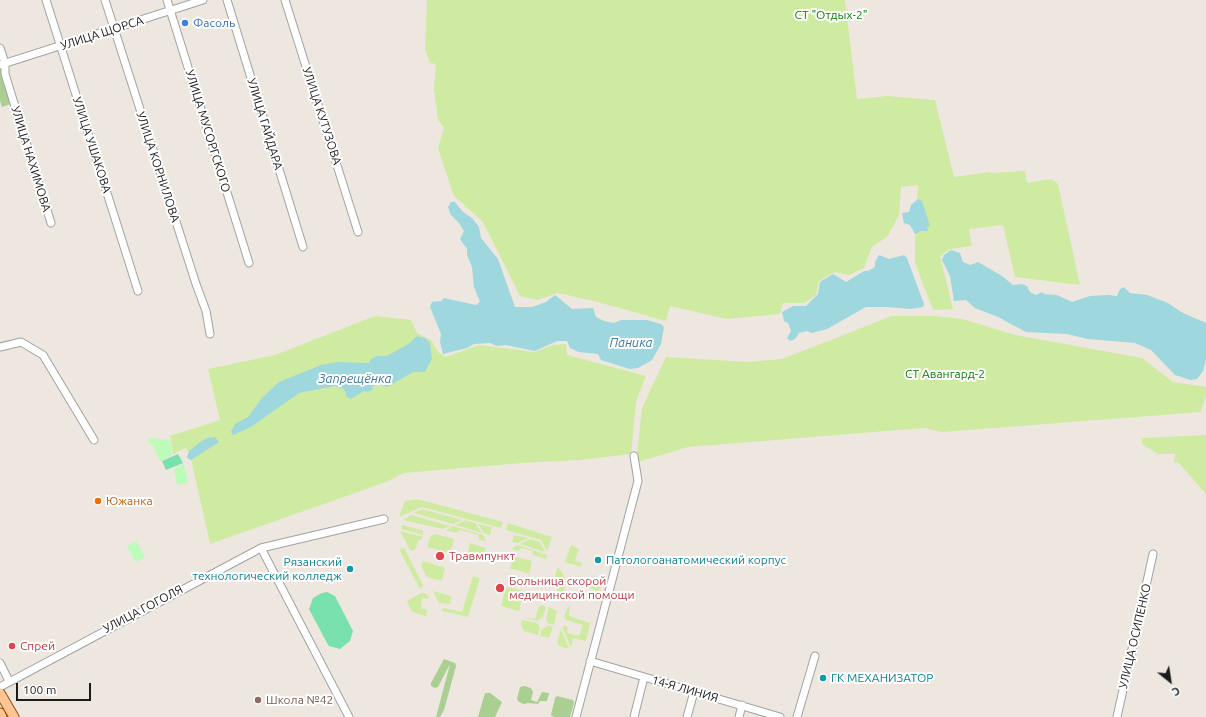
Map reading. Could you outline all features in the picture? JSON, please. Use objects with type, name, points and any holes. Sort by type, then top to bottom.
[{"type":"main road","points":[[0,693],[14,717]]},
{"type":"main road","points":[[0,713],[2,717]]},
{"type":"street","name":"УЛИЦА УШАКОВА","points":[[46,0],[138,290]]},
{"type":"street","name":"УЛИЦА КОРНИЛОВА","points":[[105,0],[206,311],[210,334]]},
{"type":"street","name":"УЛИЦА МУСОРГСКОГО","points":[[167,0],[249,263]]},
{"type":"street","name":"УЛИЦА ЩОРСА","points":[[3,64],[203,0]]},
{"type":"street","name":"УЛИЦА ГАЙДАРА","points":[[227,0],[303,247]]},
{"type":"street","name":"УЛИЦА КУТУЗОВА","points":[[285,0],[358,232]]},
{"type":"street","name":"УЛИЦА НАХИМОВА","points":[[0,48],[7,80],[51,224]]},
{"type":"street","points":[[0,347],[21,342],[43,356],[94,440]]},
{"type":"street","points":[[576,717],[638,481],[634,456]]},
{"type":"street","name":"УЛИЦА ГОГОЛЯ","points":[[0,686],[261,548],[384,519]]},
{"type":"street","points":[[261,548],[349,717]]},
{"type":"street","name":"УЛИЦА ОСИПЕНКО","points":[[1117,717],[1153,554]]},
{"type":"street","points":[[797,717],[815,656]]},
{"type":"street","name":"14-Я ЛИНИЯ","points":[[590,661],[780,717]]},
{"type":"street","points":[[0,663],[9,681]]},
{"type":"street","points":[[634,717],[644,677]]},
{"type":"street","points":[[687,717],[694,692]]},
{"type":"street","points":[[739,717],[742,705]]},
{"type":"green space","name":"СТ \"Отдых-2\"","points":[[427,0],[845,0],[857,99],[887,96],[935,100],[954,177],[989,172],[1025,171],[1027,183],[1051,179],[1058,184],[1080,285],[1015,277],[1003,225],[969,229],[972,246],[950,249],[940,256],[953,309],[933,310],[915,263],[918,185],[901,187],[899,215],[888,236],[872,247],[864,268],[849,275],[835,272],[819,281],[816,295],[804,303],[783,303],[780,314],[727,319],[670,306],[666,321],[594,301],[558,293],[537,300],[520,296],[483,222],[454,196],[438,148],[444,128],[438,120],[434,89],[436,64],[430,63],[425,49]]},
{"type":"green space","points":[[0,48],[14,103],[2,107],[0,101]]},
{"type":"green space","points":[[375,316],[411,320],[417,333],[431,340],[438,352],[446,357],[479,345],[535,352],[552,345],[566,344],[567,355],[646,376],[636,402],[631,454],[579,460],[521,463],[404,473],[386,482],[210,544],[191,459],[186,448],[173,454],[170,436],[220,420],[208,369],[275,355]]},
{"type":"green space","name":"СТ Авангард-2","points":[[892,316],[934,316],[963,319],[1015,335],[1142,358],[1173,382],[1206,387],[1206,395],[1201,412],[942,432],[924,428],[688,447],[638,462],[637,454],[642,408],[666,357],[749,362],[782,359]]},
{"type":"green space","points":[[1206,435],[1206,494],[1178,462],[1174,463],[1175,454],[1158,454],[1142,444],[1142,438]]},
{"type":"green space","points":[[148,438],[170,440],[172,455],[160,461],[152,444],[149,444]]},
{"type":"green space","points":[[178,454],[183,463],[166,470],[162,461]]},
{"type":"green space","points":[[184,464],[188,483],[177,485],[174,469]]},
{"type":"green space","points":[[417,499],[503,522],[501,528],[422,507],[399,517],[405,501]]},
{"type":"green space","points":[[422,509],[462,520],[453,524],[414,513]]},
{"type":"green space","points":[[411,515],[450,526],[443,529],[403,520]]},
{"type":"green space","points":[[465,520],[475,523],[482,533],[456,525]]},
{"type":"green space","points":[[508,523],[552,537],[547,551],[541,540],[506,530]]},
{"type":"green space","points":[[478,524],[492,527],[490,535],[484,533]]},
{"type":"green space","points":[[402,525],[421,530],[423,531],[423,535],[402,529]]},
{"type":"green space","points":[[453,526],[483,535],[486,541],[479,540],[478,535],[468,532],[460,530],[456,533],[446,530]]},
{"type":"green space","points":[[400,531],[423,537],[418,541],[415,550],[411,551]]},
{"type":"green space","points":[[435,534],[454,539],[450,553],[427,547],[430,537]]},
{"type":"green space","points":[[514,535],[528,538],[518,543],[512,542]]},
{"type":"green space","points":[[530,539],[540,542],[545,552],[520,544]]},
{"type":"green space","points":[[136,541],[145,557],[136,562],[127,546]]},
{"type":"green space","points":[[470,543],[486,548],[482,559],[467,555]]},
{"type":"green space","points":[[518,545],[547,555],[546,559],[533,555],[532,551],[522,548],[518,551],[511,549]]},
{"type":"green space","points":[[571,545],[579,549],[575,561],[582,563],[581,567],[565,562]]},
{"type":"green space","points":[[401,548],[405,549],[423,585],[422,588],[419,587],[400,551]]},
{"type":"green space","points":[[513,556],[532,561],[529,574],[510,568]]},
{"type":"green space","points":[[423,561],[445,568],[442,581],[427,577],[421,566]]},
{"type":"green space","points":[[557,568],[560,569],[567,582],[565,585],[554,581]]},
{"type":"green space","points":[[473,576],[480,578],[468,617],[443,611],[442,609],[444,608],[462,612]]},
{"type":"green space","points":[[577,576],[601,584],[599,592],[590,588],[591,582],[577,578]]},
{"type":"green space","points":[[558,584],[565,587],[561,600],[554,599]]},
{"type":"green space","points":[[506,587],[524,591],[519,611],[501,606]]},
{"type":"green space","points":[[433,591],[451,596],[450,604],[439,603]]},
{"type":"green space","points":[[327,592],[335,596],[353,631],[350,641],[340,649],[329,646],[309,609],[313,598]]},
{"type":"green space","points":[[421,593],[425,593],[429,597],[428,599],[422,598],[421,608],[427,610],[426,616],[412,612],[407,601]]},
{"type":"green space","points":[[543,605],[546,607],[543,617],[537,621],[523,617],[535,619],[539,606]]},
{"type":"green space","points":[[549,607],[557,611],[554,625],[548,623],[546,618]]},
{"type":"green space","points":[[568,607],[570,607],[569,616],[590,623],[586,641],[573,638],[571,647],[562,627],[565,625],[568,628],[567,633],[579,636],[583,625],[566,620],[564,616]]},
{"type":"green space","points":[[522,620],[537,623],[540,627],[538,635],[524,631],[521,625]]},
{"type":"green space","points":[[547,625],[553,627],[549,638],[540,636],[542,629],[547,627]]},
{"type":"green space","points":[[561,629],[569,649],[559,646],[557,642]]},
{"type":"green space","points":[[444,659],[455,663],[456,666],[444,710],[440,717],[436,717],[450,664],[438,687],[435,688],[431,686],[431,683]]},
{"type":"green space","points":[[525,686],[531,688],[533,692],[531,700],[537,702],[542,692],[549,693],[547,701],[540,701],[538,704],[524,704],[519,702],[517,699],[520,687]]},
{"type":"green space","points":[[485,693],[490,693],[502,702],[495,717],[478,717]]},
{"type":"green space","points":[[557,696],[573,700],[574,703],[570,717],[554,717],[551,715],[555,698]]},
{"type":"water","points":[[918,199],[922,201],[930,226],[927,227],[928,231],[921,231],[915,234],[910,225],[904,223],[902,213],[909,212],[911,205]]},
{"type":"water","name":"Паника","points":[[451,202],[455,202],[479,227],[481,238],[498,259],[515,307],[532,307],[546,302],[555,295],[572,309],[593,308],[596,317],[604,321],[614,323],[621,320],[647,320],[661,324],[664,327],[661,344],[652,360],[638,368],[630,369],[601,360],[598,354],[579,352],[570,348],[567,341],[557,341],[535,351],[506,345],[497,346],[490,343],[474,344],[467,348],[443,354],[440,342],[441,334],[430,307],[432,302],[441,301],[444,298],[476,305],[480,302],[474,287],[472,267],[467,255],[467,249],[460,239],[464,231],[451,215],[448,207]]},
{"type":"water","points":[[951,250],[960,253],[963,262],[970,265],[978,262],[1002,276],[1013,285],[1022,284],[1027,286],[1030,292],[1036,295],[1042,292],[1044,294],[1057,295],[1072,302],[1090,296],[1117,296],[1120,289],[1124,287],[1130,293],[1147,295],[1168,303],[1183,313],[1206,323],[1206,359],[1203,371],[1197,379],[1191,380],[1175,375],[1151,350],[1135,343],[1088,339],[1067,334],[1026,332],[998,317],[975,308],[966,300],[954,301],[950,276],[942,260],[944,255]]},
{"type":"water","points":[[879,255],[889,259],[904,255],[907,258],[924,304],[923,307],[911,309],[866,307],[827,329],[812,333],[807,331],[799,333],[795,339],[790,341],[787,338],[791,331],[788,323],[784,321],[782,312],[793,306],[806,306],[818,294],[820,282],[833,274],[846,282],[864,271],[868,271],[875,267],[875,262]]},
{"type":"water","name":"Запрещёнка","points":[[417,336],[425,338],[430,343],[432,359],[425,372],[413,372],[387,387],[378,384],[373,386],[372,390],[367,392],[364,391],[351,399],[347,397],[344,389],[335,386],[299,393],[251,427],[233,435],[231,432],[235,424],[248,417],[262,398],[279,382],[321,365],[338,362],[369,363],[371,359],[377,356],[387,356],[410,343]]},
{"type":"water","points":[[215,437],[219,442],[191,460],[188,459],[187,456],[190,450],[207,438]]},
{"type":"place","name":"Фасоль","points":[[185,23]]},
{"type":"place","name":"Южанка","points":[[98,501]]},
{"type":"place","name":"Травмпункт","points":[[440,556]]},
{"type":"place","name":"Патологоанатомический корпус","points":[[598,560]]},
{"type":"place","name":"Рязанский технологический колледж","points":[[350,569]]},
{"type":"place","name":"Больница скорой медицинской помощи","points":[[500,588]]},
{"type":"place","name":"Спрей","points":[[12,646]]},
{"type":"place","name":"ГК МЕХАНИЗАТОР","points":[[823,678]]},
{"type":"place","name":"Школа №42","points":[[258,700]]}]
